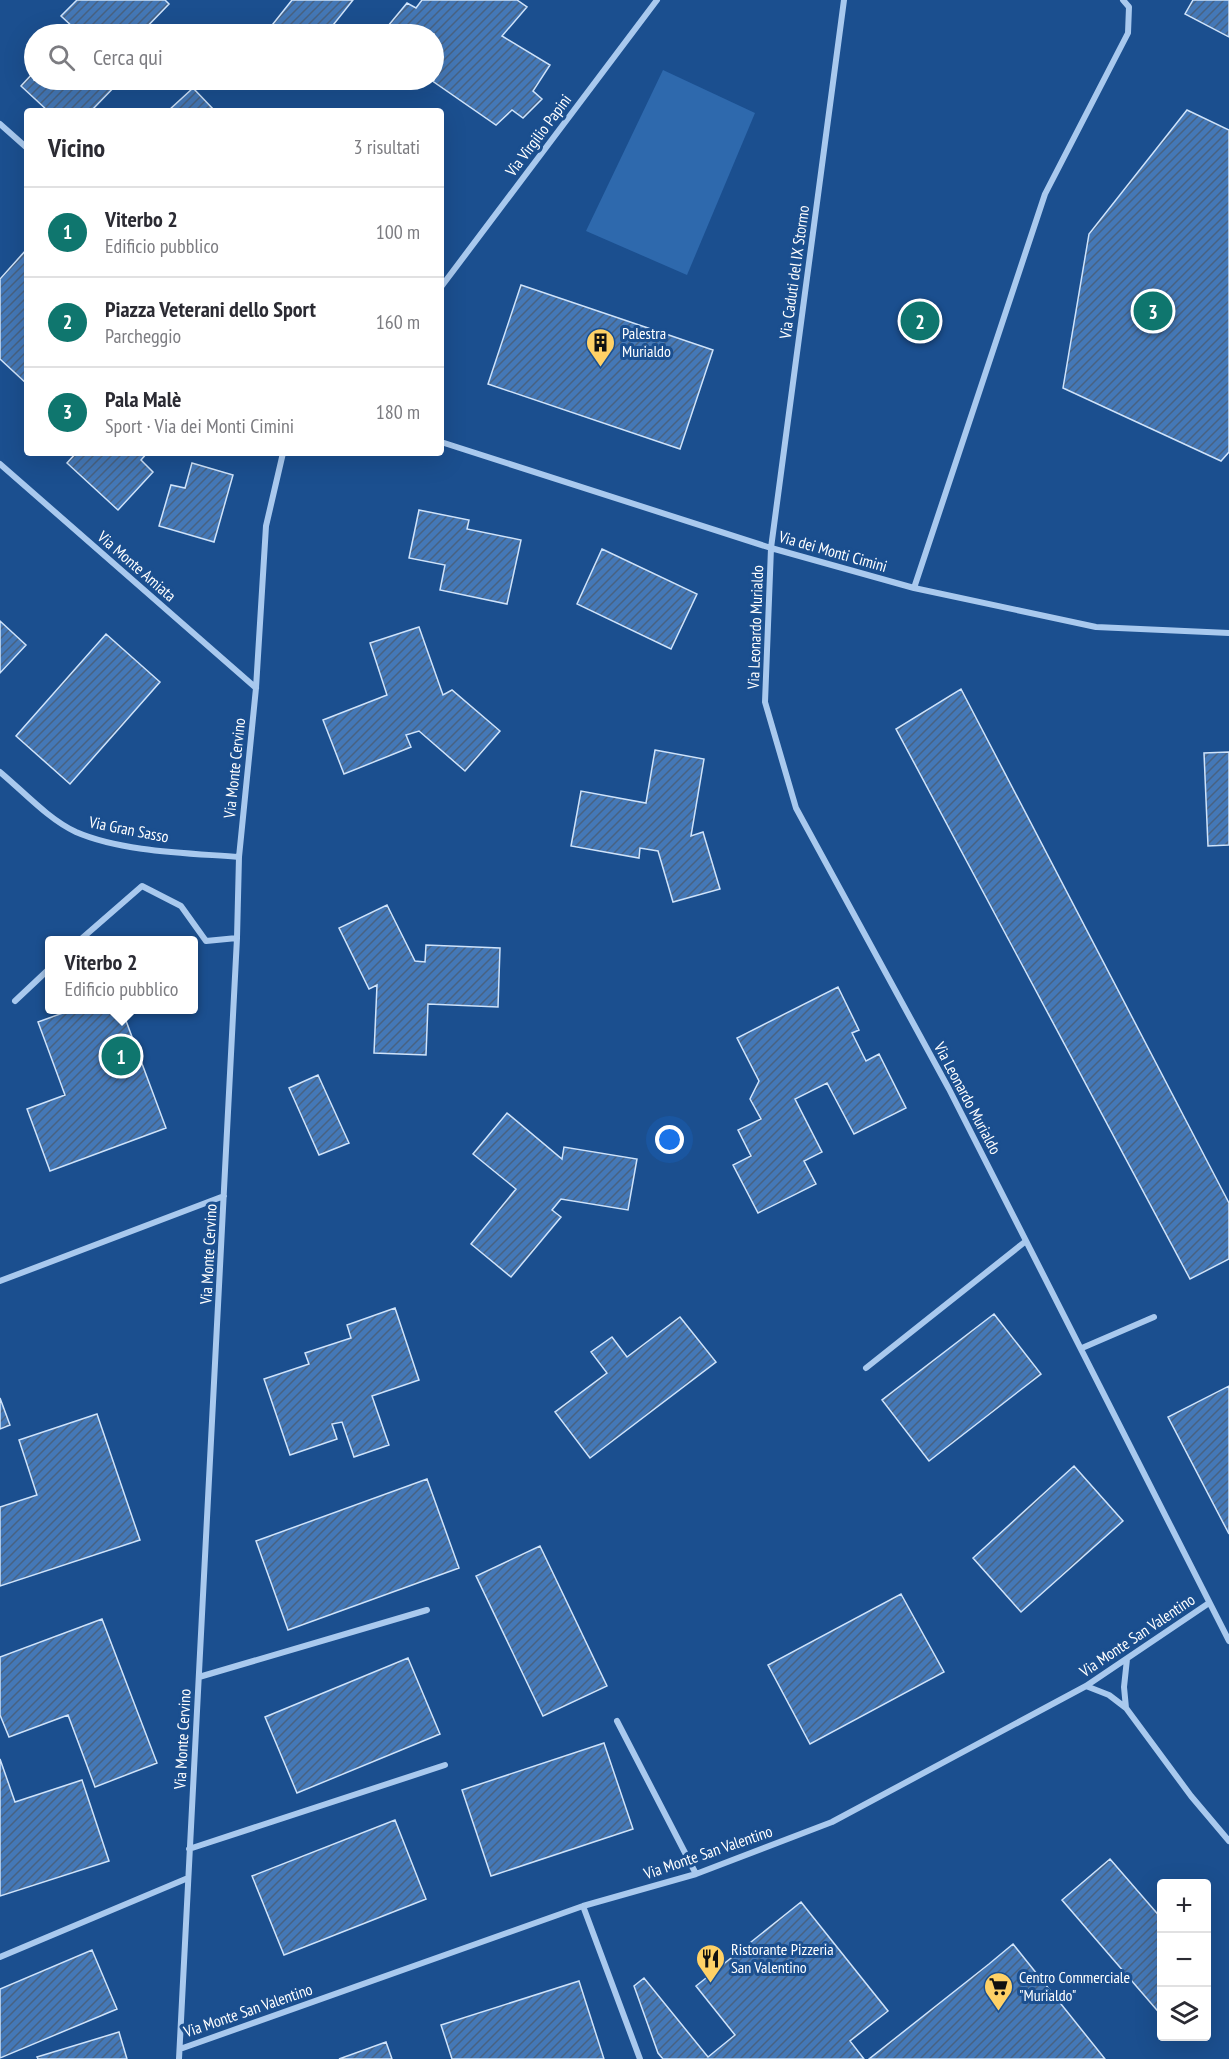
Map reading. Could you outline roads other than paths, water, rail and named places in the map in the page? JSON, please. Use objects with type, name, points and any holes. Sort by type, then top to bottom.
[{"type":"street","name":"Via Virgilio Papini","points":[[444,283],[657,0]]},
{"type":"street","name":"Via Caduti del IX Stormo","points":[[771,548],[844,0]]},
{"type":"street","points":[[914,588],[1045,194],[1128,33],[1129,8],[1123,0]]},
{"type":"street","points":[[0,124],[24,145]]},
{"type":"street","name":"Via dei Monti Cimini","points":[[444,443],[771,548],[914,588],[1096,627],[1229,633]]},
{"type":"street","name":"Via Monte Cervino","points":[[179,2059],[237,938],[239,857],[256,688],[266,526],[282,456]]},
{"type":"street","name":"Via Monte Amiata","points":[[0,464],[256,688]]},
{"type":"street","name":"Via Leonardo Murialdo","points":[[771,548],[765,702],[795,808],[949,1089],[1229,1641]]},
{"type":"street","name":"Via Gran Sasso","points":[[0,772],[55,818],[74,831],[97,840],[143,848],[239,857]]},
{"type":"street","points":[[85,936],[142,886],[181,906],[206,941],[237,938]]},
{"type":"street","points":[[15,1001],[45,973]]},
{"type":"street","points":[[0,1281],[224,1196]]},
{"type":"street","points":[[866,1368],[1026,1241]]},
{"type":"street","points":[[1082,1348],[1154,1317]]},
{"type":"street","name":"Via Monte San Valentino","points":[[180,2049],[582,1906],[696,1874],[832,1822],[1086,1686],[1209,1603]]},
{"type":"street","points":[[199,1677],[427,1610]]},
{"type":"street","points":[[1126,1708],[1124,1687],[1127,1658]]},
{"type":"street","points":[[1086,1686],[1109,1695],[1126,1708],[1191,1796],[1229,1841]]},
{"type":"street","points":[[617,1721],[696,1874]]},
{"type":"street","points":[[189,1848],[445,1765]]},
{"type":"street","points":[[0,1957],[188,1878]]},
{"type":"street","points":[[582,1906],[640,2059]]},
{"type":"place","name":"Pala Malè","points":[[1153,311]]},
{"type":"place","name":"Piazza Veterani dello Sport","points":[[920,321]]},
{"type":"place","name":"Palestra Murialdo","points":[[601,368]]},
{"type":"place","name":"Viterbo 2","points":[[121,1056]]},
{"type":"place","name":"Ristorante Pizzeria San Valentino","points":[[710,1984]]},
{"type":"place","name":"Centro Commerciale \"Murialdo\"","points":[[998,2012]]}]
